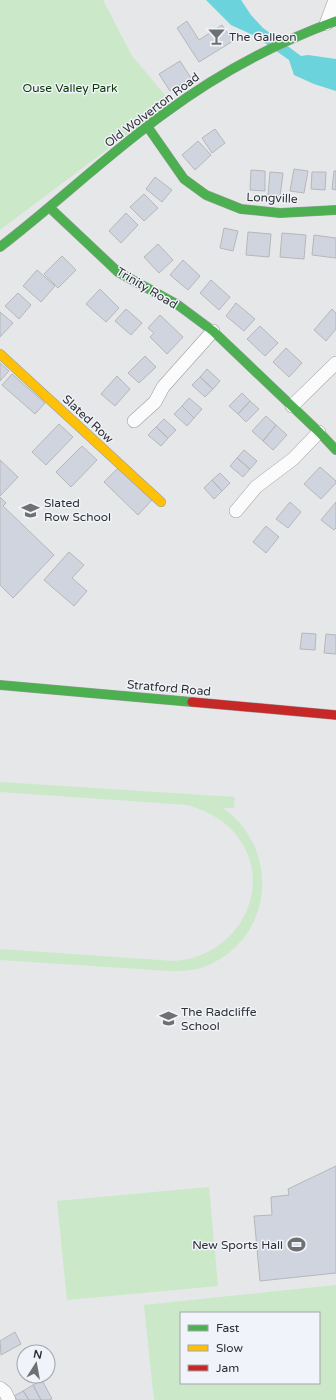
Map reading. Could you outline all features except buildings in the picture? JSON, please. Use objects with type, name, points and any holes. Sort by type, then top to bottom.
[{"type":"street","points":[[331,23],[335,0]]},
{"type":"street","name":"Old Wolverton Road","points":[[0,247],[50,208],[147,126],[184,99],[249,58],[308,31],[331,23]]},
{"type":"street","name":"Longville","points":[[147,126],[184,179],[206,195],[240,209],[280,213],[336,210]]},
{"type":"street","name":"Trinity Road","points":[[50,208],[118,272],[178,306],[213,331],[336,450]]},
{"type":"street","points":[[134,421],[155,402],[163,387],[213,331]]},
{"type":"street","name":"Slated Row","points":[[0,354],[161,502]]},
{"type":"street","points":[[292,406],[336,363]]},
{"type":"street","points":[[236,511],[256,487],[293,459],[319,432]]},
{"type":"street","name":"Stratford Road","points":[[0,685],[336,715]]},
{"type":"street","points":[[0,1388],[5,1392],[9,1400]]},
{"type":"green space","name":"Ouse Valley Park","points":[[0,0],[103,0],[132,56],[170,101],[0,230]]},
{"type":"green space","points":[[0,782],[235,797],[234,808],[223,808],[242,826],[255,848],[261,871],[262,895],[255,918],[243,938],[225,956],[201,968],[193,970],[170,971],[0,960],[0,949],[174,961],[198,956],[218,946],[235,930],[246,912],[252,891],[252,869],[245,848],[230,828],[205,811],[188,805],[0,792]]},
{"type":"green space","points":[[209,1187],[218,1286],[67,1300],[57,1201]]},
{"type":"green space","points":[[336,1285],[336,1400],[154,1400],[144,1305]]},
{"type":"water","points":[[206,0],[241,0],[251,15],[263,28],[301,56],[308,55],[336,59],[336,91],[314,84],[294,75],[289,60],[255,36],[231,25]]},
{"type":"traffic: fast","points":[[0,247],[123,145],[185,99],[226,72],[268,50],[290,39],[336,21]]},
{"type":"traffic: fast","points":[[147,126],[184,179],[206,195],[241,209],[280,213],[336,210]]},
{"type":"traffic: fast","points":[[50,208],[118,272],[178,305],[213,331],[336,450]]},
{"type":"traffic: fast","points":[[0,685],[192,702]]},
{"type":"traffic: slow","points":[[0,354],[161,502]]},
{"type":"traffic: jam","points":[[192,702],[336,715]]},
{"type":"place","name":"The Galleon","points":[[216,37]]},
{"type":"place","name":"Slated Row School","points":[[31,510]]},
{"type":"place","name":"The Radcliffe School","points":[[168,1019]]},
{"type":"place","name":"New Sports Hall","points":[[296,1245]]}]
